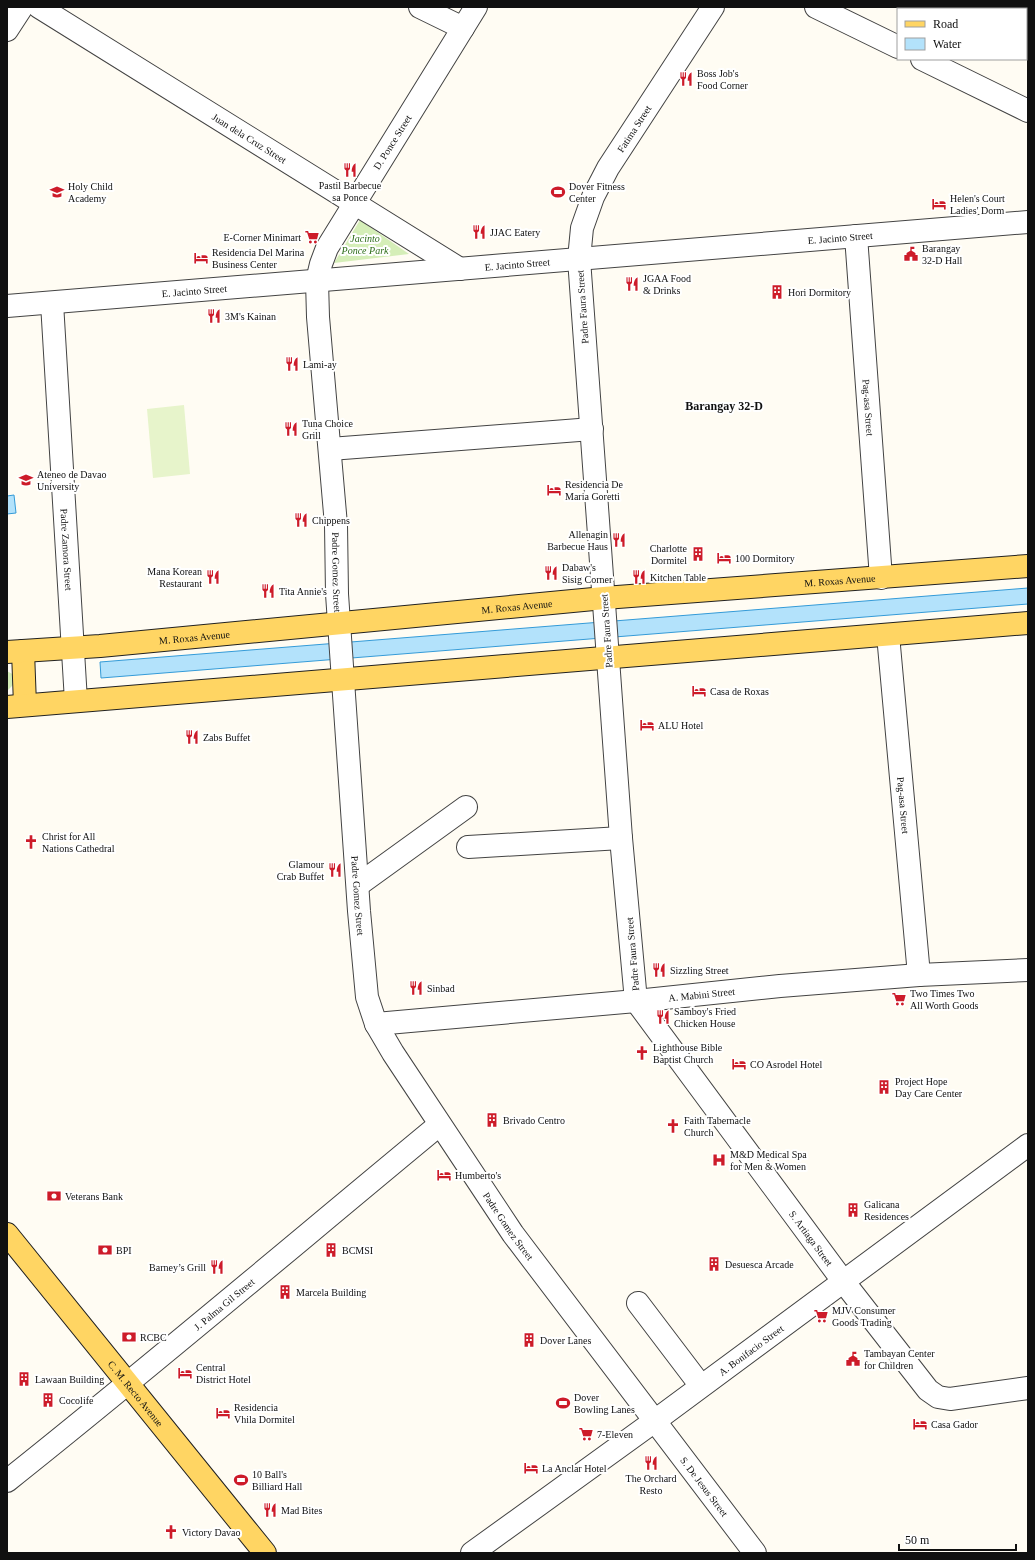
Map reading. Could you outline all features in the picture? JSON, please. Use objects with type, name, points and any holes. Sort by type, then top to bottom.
[{"type":"main road","name":"M. Roxas Avenue","points":[[15,651],[74,647],[341,640],[604,598],[1028,566]]},
{"type":"main road","points":[[15,651],[16,706],[344,680],[607,639],[888,635],[1028,623]]},
{"type":"main road","name":"C. M. Recto Avenue","points":[[7,1234],[265,1553]]},
{"type":"street","points":[[7,30],[22,7]]},
{"type":"street","name":"Juan dela Cruz Street","points":[[39,7],[460,269]]},
{"type":"street","points":[[420,7],[463,28]]},
{"type":"street","name":"D. Ponce Street","points":[[317,281],[321,264],[328,248],[476,7]]},
{"type":"street","name":"Fatima Street","points":[[579,259],[582,228],[593,197],[608,168],[713,7]]},
{"type":"street","points":[[816,7],[897,47]]},
{"type":"street","points":[[924,60],[1028,111]]},
{"type":"street","name":"E. Jacinto Street","points":[[7,306],[1028,222]]},
{"type":"street","name":"Pag-asa Street","points":[[856,236],[881,578]]},
{"type":"street","name":"Padre Faura Street","points":[[579,259],[621,838],[636,1002]]},
{"type":"street","name":"Padre Gomez Street","points":[[317,281],[318,317],[336,525],[341,640],[367,997],[376,1024],[439,1125],[513,1234],[656,1420]]},
{"type":"street","name":"Padre Zamora Street","points":[[52,303],[74,647],[76,701]]},
{"type":"street","points":[[330,448],[592,429]]},
{"type":"street","name":"Pag-asa Street","points":[[888,635],[919,975]]},
{"type":"street","points":[[358,885],[466,807]]},
{"type":"street","points":[[468,847],[621,838]]},
{"type":"street","name":"A. Mabini Street","points":[[376,1024],[636,1002],[780,986],[919,975],[1028,970]]},
{"type":"street","name":"S. Artiaga Street","points":[[636,1002],[843,1281],[922,1384],[938,1397],[950,1399],[1028,1388]]},
{"type":"street","name":"J. Palma Gil Street","points":[[7,1481],[129,1384],[285,1252],[439,1125]]},
{"type":"street","name":"A. Bonifacio Street","points":[[472,1553],[656,1420],[1028,1145]]},
{"type":"street","points":[[638,1303],[701,1386]]},
{"type":"street","name":"S. De Jesus Street","points":[[656,1420],[755,1553]]},
{"type":"green space","name":"Jacinto Ponce Park","points":[[360,220],[409,254],[334,263]]},
{"type":"green space","points":[[184,405],[190,474],[153,478],[147,409]]},
{"type":"green space","points":[[7,671],[14,675],[14,684],[7,691]]},
{"type":"water","points":[[14,495],[16,513],[7,514],[7,496]]},
{"type":"water","points":[[1028,588],[1028,604],[101,678],[100,662]]},
{"type":"place","name":"Boss Job's Food Corner","points":[[686,79]]},
{"type":"place","name":"Pastil Barbecue sa Ponce","points":[[350,170]]},
{"type":"place","name":"Holy Child Academy","points":[[57,192]]},
{"type":"place","name":"Dover Fitness Center","points":[[558,192]]},
{"type":"place","name":"Helen's Court Ladies' Dorm","points":[[939,204]]},
{"type":"place","name":"JJAC Eatery","points":[[479,232]]},
{"type":"place","name":"E-Corner Minimart","points":[[312,237]]},
{"type":"place","name":"Barangay 32-D Hall","points":[[911,254]]},
{"type":"place","name":"Residencia Del Marina Business Center","points":[[201,258]]},
{"type":"place","name":"JGAA Food & Drinks","points":[[632,284]]},
{"type":"place","name":"Hori Dormitory","points":[[777,292]]},
{"type":"place","name":"3M's Kainan","points":[[214,316]]},
{"type":"place","name":"Lami-ay","points":[[292,364]]},
{"type":"place","name":"Tuna Choice Grill","points":[[291,429]]},
{"type":"place","name":"Ateneo de Davao University","points":[[26,480]]},
{"type":"place","name":"Residencia De Maria Goretti","points":[[554,490]]},
{"type":"place","name":"Chippens","points":[[301,520]]},
{"type":"place","name":"Allenagin Barbecue Haus","points":[[619,540]]},
{"type":"place","name":"Charlotte Dormitel","points":[[698,554]]},
{"type":"place","name":"100 Dormitory","points":[[724,558]]},
{"type":"place","name":"Dabaw's Sisig Corner","points":[[551,573]]},
{"type":"place","name":"Mana Korean Restaurant","points":[[213,577]]},
{"type":"place","name":"Kitchen Table","points":[[639,577]]},
{"type":"place","name":"Tita Annie's","points":[[268,591]]},
{"type":"place","name":"Casa de Roxas","points":[[699,691]]},
{"type":"place","name":"ALU Hotel","points":[[647,725]]},
{"type":"place","name":"Zabs Buffet","points":[[192,737]]},
{"type":"place","name":"Christ for All Nations Cathedral","points":[[31,842]]},
{"type":"place","name":"Glamour Crab Buffet","points":[[335,870]]},
{"type":"place","name":"Sizzling Street","points":[[659,970]]},
{"type":"place","name":"Sinbad","points":[[416,988]]},
{"type":"place","name":"Two Times Two All Worth Goods","points":[[899,999]]},
{"type":"place","name":"Samboy's Fried Chicken House","points":[[663,1017]]},
{"type":"place","name":"Lighthouse Bible Baptist Church","points":[[642,1053]]},
{"type":"place","name":"CO Asrodel Hotel","points":[[739,1064]]},
{"type":"place","name":"Project Hope Day Care Center","points":[[884,1087]]},
{"type":"place","name":"Brivado Centro","points":[[492,1120]]},
{"type":"place","name":"Faith Tabernacle Church","points":[[673,1126]]},
{"type":"place","name":"M&D Medical Spa for Men & Women","points":[[719,1160]]},
{"type":"place","name":"Humberto's","points":[[444,1175]]},
{"type":"place","name":"Veterans Bank","points":[[54,1196]]},
{"type":"place","name":"Galicana Residences","points":[[853,1210]]},
{"type":"place","name":"BPI","points":[[105,1250]]},
{"type":"place","name":"BCMSI","points":[[331,1250]]},
{"type":"place","name":"Desuesca Arcade","points":[[714,1264]]},
{"type":"place","name":"Barney’s Grill","points":[[217,1267]]},
{"type":"place","name":"Marcela Building","points":[[285,1292]]},
{"type":"place","name":"MJV Consumer Goods Trading","points":[[821,1316]]},
{"type":"place","name":"RCBC","points":[[129,1337]]},
{"type":"place","name":"Dover Lanes","points":[[529,1340]]},
{"type":"place","name":"Tambayan Center for Children","points":[[853,1359]]},
{"type":"place","name":"Central District Hotel","points":[[185,1373]]},
{"type":"place","name":"Lawaan Building","points":[[24,1379]]},
{"type":"place","name":"Cocolife","points":[[48,1400]]},
{"type":"place","name":"Dover Bowling Lanes","points":[[563,1403]]},
{"type":"place","name":"Residencia Vhila Dormitel","points":[[223,1413]]},
{"type":"place","name":"Casa Gador","points":[[920,1424]]},
{"type":"place","name":"7-Eleven","points":[[586,1434]]},
{"type":"place","name":"The Orchard Resto","points":[[651,1463]]},
{"type":"place","name":"La Anclar Hotel","points":[[531,1468]]},
{"type":"place","name":"10 Ball's Billiard Hall","points":[[241,1480]]},
{"type":"place","name":"Mad Bites","points":[[270,1510]]},
{"type":"place","name":"Victory Davao","points":[[171,1532]]},
{"type":"district","name":"Barangay 32-D","points":[[724,406]]}]
